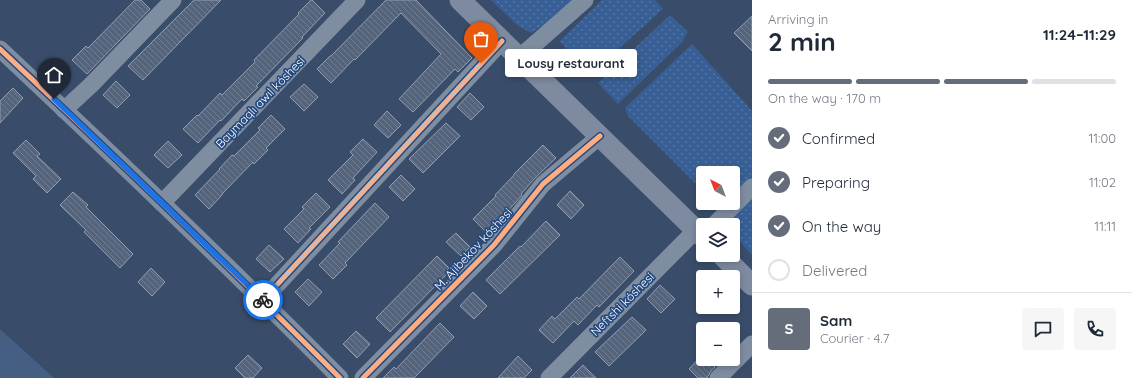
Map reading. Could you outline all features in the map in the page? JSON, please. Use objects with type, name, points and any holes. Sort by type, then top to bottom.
[{"type":"main road","points":[[460,0],[600,136],[696,226]]},
{"type":"main road","points":[[729,262],[752,285]]},
{"type":"street","points":[[64,110],[91,85],[173,0]]},
{"type":"street","name":"Baymaqlı awıl kóshesi","points":[[162,203],[357,0]]},
{"type":"street","points":[[520,57],[585,0]]},
{"type":"street","points":[[263,300],[502,40]]},
{"type":"street","points":[[0,49],[263,300],[340,378]]},
{"type":"street","name":"M. Ajibekov kóshesi","points":[[363,378],[494,245],[543,184],[600,136]]},
{"type":"street","name":"Neftshi kóshesi","points":[[720,218],[752,187]]},
{"type":"street","name":"Neftshi kóshesi","points":[[549,378],[696,240]]},
{"type":"street","points":[[718,378],[752,344]]},
{"type":"shaded area","points":[[491,0],[576,0],[553,19],[531,33],[517,25]]},
{"type":"shaded area","points":[[602,0],[655,0],[663,9],[589,75],[560,41]]},
{"type":"shaded area","points":[[670,15],[688,32],[683,41],[618,104],[598,83]]},
{"type":"shaded area","points":[[692,44],[752,111],[752,181],[740,192],[740,166],[696,166],[696,184],[628,116],[625,108]]},
{"type":"shaded area","points":[[752,199],[752,255],[740,242],[740,218],[732,218]]},
{"type":"shaded area","points":[[0,329],[54,378],[0,378]]},
{"type":"building","points":[[135,0],[141,0],[150,9],[87,74],[72,60],[86,46],[88,48]]},
{"type":"building","points":[[194,0],[221,0],[143,80],[128,66]]},
{"type":"building","points":[[311,0],[325,13],[256,86],[258,87],[244,101],[242,99],[198,143],[183,129],[220,93],[222,95],[255,62],[254,60]]},
{"type":"building","points":[[386,0],[416,0],[472,58],[458,72],[455,69],[413,112],[399,99],[441,54],[401,13],[331,83],[317,69]]},
{"type":"building","points":[[752,16],[752,51],[734,33]]},
{"type":"building","points":[[116,81],[130,95],[117,108],[103,95]]},
{"type":"building","points":[[304,84],[318,97],[304,111],[290,97]]},
{"type":"building","points":[[13,88],[23,98],[0,123],[0,101]]},
{"type":"building","points":[[470,93],[484,107],[471,120],[457,107]]},
{"type":"building","points":[[387,111],[401,125],[388,138],[374,125]]},
{"type":"building","points":[[271,115],[285,129],[266,148],[268,150],[254,164],[253,162],[209,209],[195,195],[232,155],[234,156],[260,130],[258,128]]},
{"type":"building","points":[[446,123],[460,136],[423,173],[409,159]]},
{"type":"building","points":[[363,139],[377,152],[353,178],[355,180],[342,194],[328,180],[353,155],[350,152]]},
{"type":"building","points":[[26,140],[40,154],[37,156],[61,179],[47,193],[33,179],[36,176],[13,153]]},
{"type":"building","points":[[168,141],[182,155],[168,168],[154,155]]},
{"type":"building","points":[[543,145],[556,158],[535,178],[516,202],[487,233],[473,219]]},
{"type":"building","points":[[401,175],[415,189],[403,201],[389,187]]},
{"type":"building","points":[[570,191],[584,205],[571,219],[557,205]]},
{"type":"building","points":[[73,192],[88,205],[86,207],[133,254],[120,268],[84,232],[86,230],[60,205]]},
{"type":"building","points":[[316,193],[330,207],[309,228],[311,229],[298,243],[284,229],[304,209],[302,207]]},
{"type":"building","points":[[375,203],[389,217],[345,263],[347,265],[333,279],[319,265],[340,243],[338,242]]},
{"type":"building","points":[[546,221],[560,235],[500,294],[486,280]]},
{"type":"building","points":[[456,233],[470,247],[461,256],[446,242]]},
{"type":"building","points":[[269,245],[284,259],[270,272],[256,259]]},
{"type":"building","points":[[437,256],[449,268],[446,271],[448,273],[390,332],[376,318]]},
{"type":"building","points":[[620,257],[634,271],[599,307],[597,305],[578,325],[574,321],[553,343],[539,330],[552,316],[555,319],[577,297],[579,299]]},
{"type":"building","points":[[151,268],[165,282],[152,296],[138,282]]},
{"type":"building","points":[[308,279],[322,292],[309,306],[295,292]]},
{"type":"building","points":[[660,285],[675,299],[661,313],[647,299]]},
{"type":"building","points":[[473,292],[487,306],[474,319],[460,306]]},
{"type":"building","points":[[632,317],[646,330],[609,366],[595,352]]},
{"type":"building","points":[[440,323],[454,337],[414,378],[383,378],[394,367],[396,369]]},
{"type":"building","points":[[356,331],[370,344],[357,358],[343,344]]},
{"type":"building","points":[[248,355],[262,368],[253,378],[245,378],[235,368]]},
{"type":"building","points":[[518,356],[532,370],[524,378],[498,378]]},
{"type":"building","points":[[696,361],[696,366],[715,367],[707,378],[698,378],[689,369]]},
{"type":"building","points":[[583,365],[596,378],[570,378]]},
{"type":"cycle path","points":[[263,300],[502,41]]},
{"type":"cycle path","points":[[0,49],[172,212],[340,378]]},
{"type":"cycle path","points":[[363,378],[494,245],[543,184],[600,136]]},
{"type":"way so far","points":[[263,300],[481,63]]},
{"type":"place","name":"Lousy restaurant","points":[[481,63]]},
{"type":"route","points":[[54,99],[263,300]]}]
